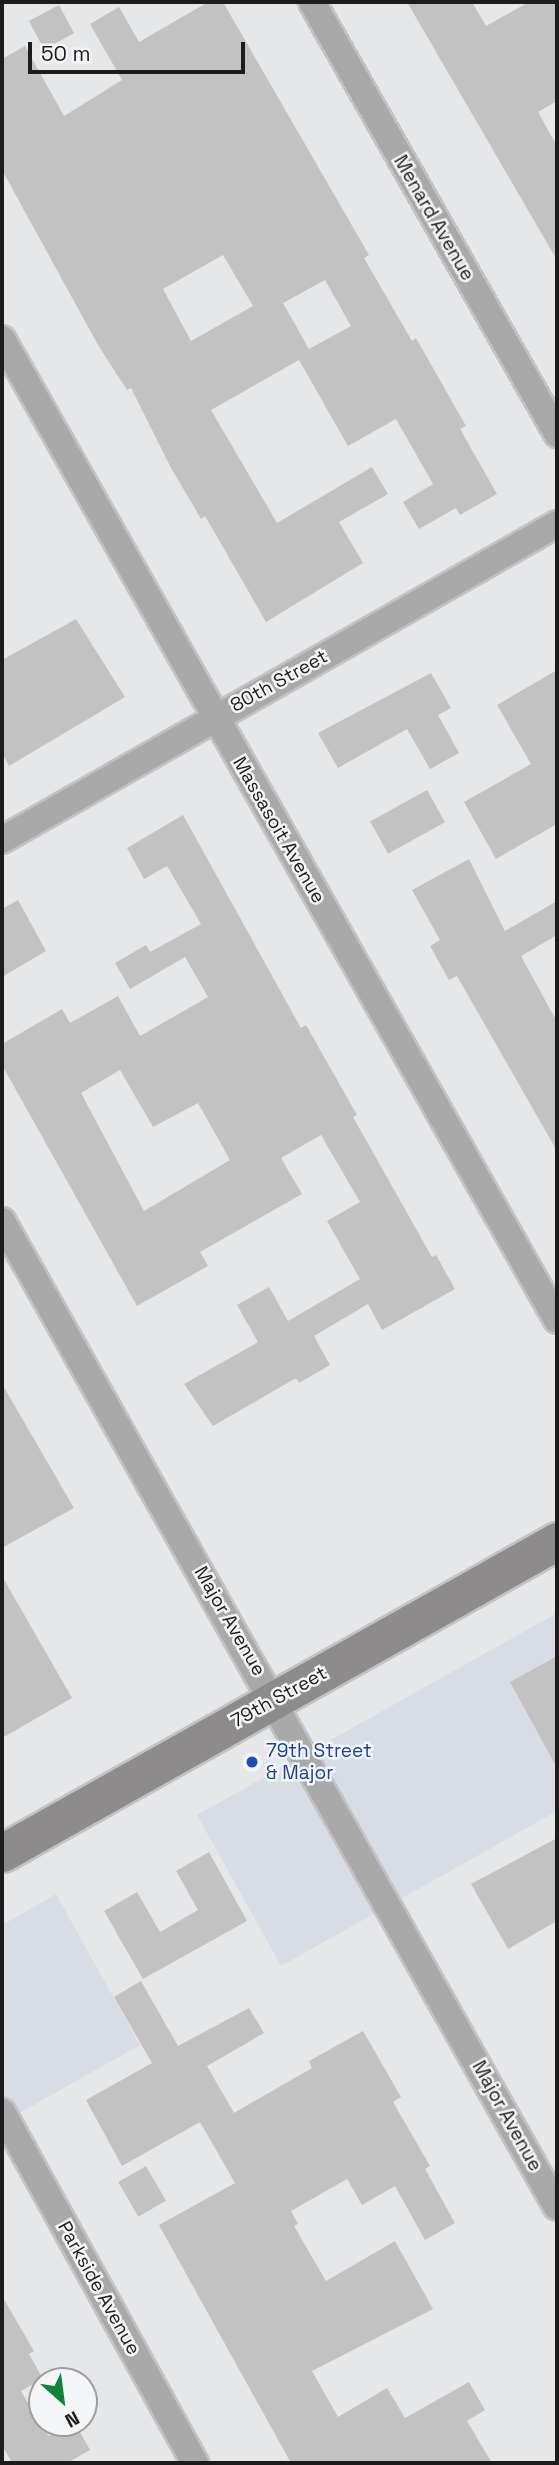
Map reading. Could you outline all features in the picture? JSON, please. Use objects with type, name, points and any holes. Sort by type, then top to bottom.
[{"type":"main road","name":"79th Street","points":[[2,1853],[557,1541]]},
{"type":"street","name":"Menard Avenue","points":[[312,2],[557,435]]},
{"type":"street","name":"Massasoit Avenue","points":[[2,339],[557,1320]]},
{"type":"street","name":"80th Street","points":[[2,840],[557,524]]},
{"type":"street","name":"Major Avenue","points":[[2,1221],[275,1700],[557,2207]]},
{"type":"street","name":"Parkside Avenue","points":[[2,2112],[195,2463]]},
{"type":"shaded area","points":[[557,1613],[557,1811],[281,1966],[197,1815]]},
{"type":"shaded area","points":[[56,1894],[140,2045],[2,2123],[2,1925]]},
{"type":"building","points":[[208,2],[223,2],[369,255],[364,258],[412,341],[416,338],[466,426],[460,429],[497,494],[460,515],[456,508],[419,529],[403,502],[433,484],[396,419],[348,446],[299,360],[211,410],[277,523],[372,467],[388,494],[339,522],[363,563],[266,622],[205,516],[201,519],[170,466],[131,388],[127,390],[98,345],[2,170],[2,59],[25,46],[64,116],[122,80],[90,24],[119,7],[139,42]],"holes":[[[223,255],[253,306],[191,341],[163,289]],[[325,280],[351,326],[309,349],[283,303]]]},
{"type":"building","points":[[407,2],[472,2],[486,26],[529,2],[557,2],[557,101],[538,112],[557,146],[557,260]]},
{"type":"building","points":[[59,5],[74,33],[44,49],[29,21]]},
{"type":"building","points":[[76,619],[125,697],[9,766],[2,753],[2,660]]},
{"type":"building","points":[[557,670],[557,824],[496,859],[464,802],[531,764],[497,705]]},
{"type":"building","points":[[431,673],[451,708],[438,715],[459,753],[430,769],[407,729],[338,768],[318,733]]},
{"type":"building","points":[[427,790],[445,822],[388,854],[370,822]]},
{"type":"building","points":[[183,815],[301,1028],[306,1025],[357,1115],[353,1117],[432,1257],[436,1255],[455,1289],[382,1330],[368,1304],[314,1336],[330,1365],[299,1383],[296,1378],[213,1426],[184,1384],[258,1342],[237,1305],[269,1287],[288,1321],[360,1279],[327,1221],[360,1202],[321,1135],[281,1158],[302,1194],[200,1252],[208,1266],[137,1306],[2,1065],[2,1044],[62,1009],[70,1023],[118,996],[140,1036],[208,997],[185,957],[130,989],[115,963],[146,945],[150,952],[201,924],[167,866],[144,879],[127,848]],"holes":[[[120,1070],[153,1127],[198,1103],[230,1160],[144,1211],[81,1093]]]},
{"type":"building","points":[[469,859],[505,931],[557,901],[557,935],[521,956],[557,1022],[557,1151],[457,976],[449,980],[430,946],[440,940],[412,890]]},
{"type":"building","points":[[18,900],[46,951],[2,977],[2,909]]},
{"type":"building","points":[[2,1384],[74,1508],[2,1548]]},
{"type":"building","points":[[2,1576],[72,1698],[2,1738]]},
{"type":"building","points":[[557,1656],[557,1768],[510,1682]]},
{"type":"building","points":[[557,1838],[557,1921],[508,1949],[471,1884]]},
{"type":"building","points":[[209,1852],[247,1921],[143,1979],[104,1911],[137,1892],[160,1932],[198,1910],[176,1871]]},
{"type":"building","points":[[141,1981],[178,2046],[249,2008],[264,2033],[207,2066],[234,2113],[312,2068],[309,2061],[363,2031],[401,2097],[393,2102],[430,2166],[425,2169],[455,2223],[425,2240],[395,2186],[362,2205],[347,2179],[291,2211],[298,2224],[294,2226],[326,2281],[395,2241],[433,2309],[312,2371],[338,2417],[387,2388],[405,2418],[469,2382],[485,2410],[467,2421],[492,2463],[291,2463],[159,2225],[235,2183],[200,2122],[122,2166],[86,2100],[152,2063],[114,1997]]},
{"type":"building","points":[[146,2166],[166,2201],[138,2217],[118,2182]]},
{"type":"building","points":[[2,2296],[34,2351],[29,2354],[36,2367],[28,2367],[28,2387],[21,2391],[28,2403],[28,2437],[83,2437],[90,2450],[67,2463],[12,2463],[2,2445]]},
{"type":"place","name":"79th Street & Major","points":[[252,1762]]}]
